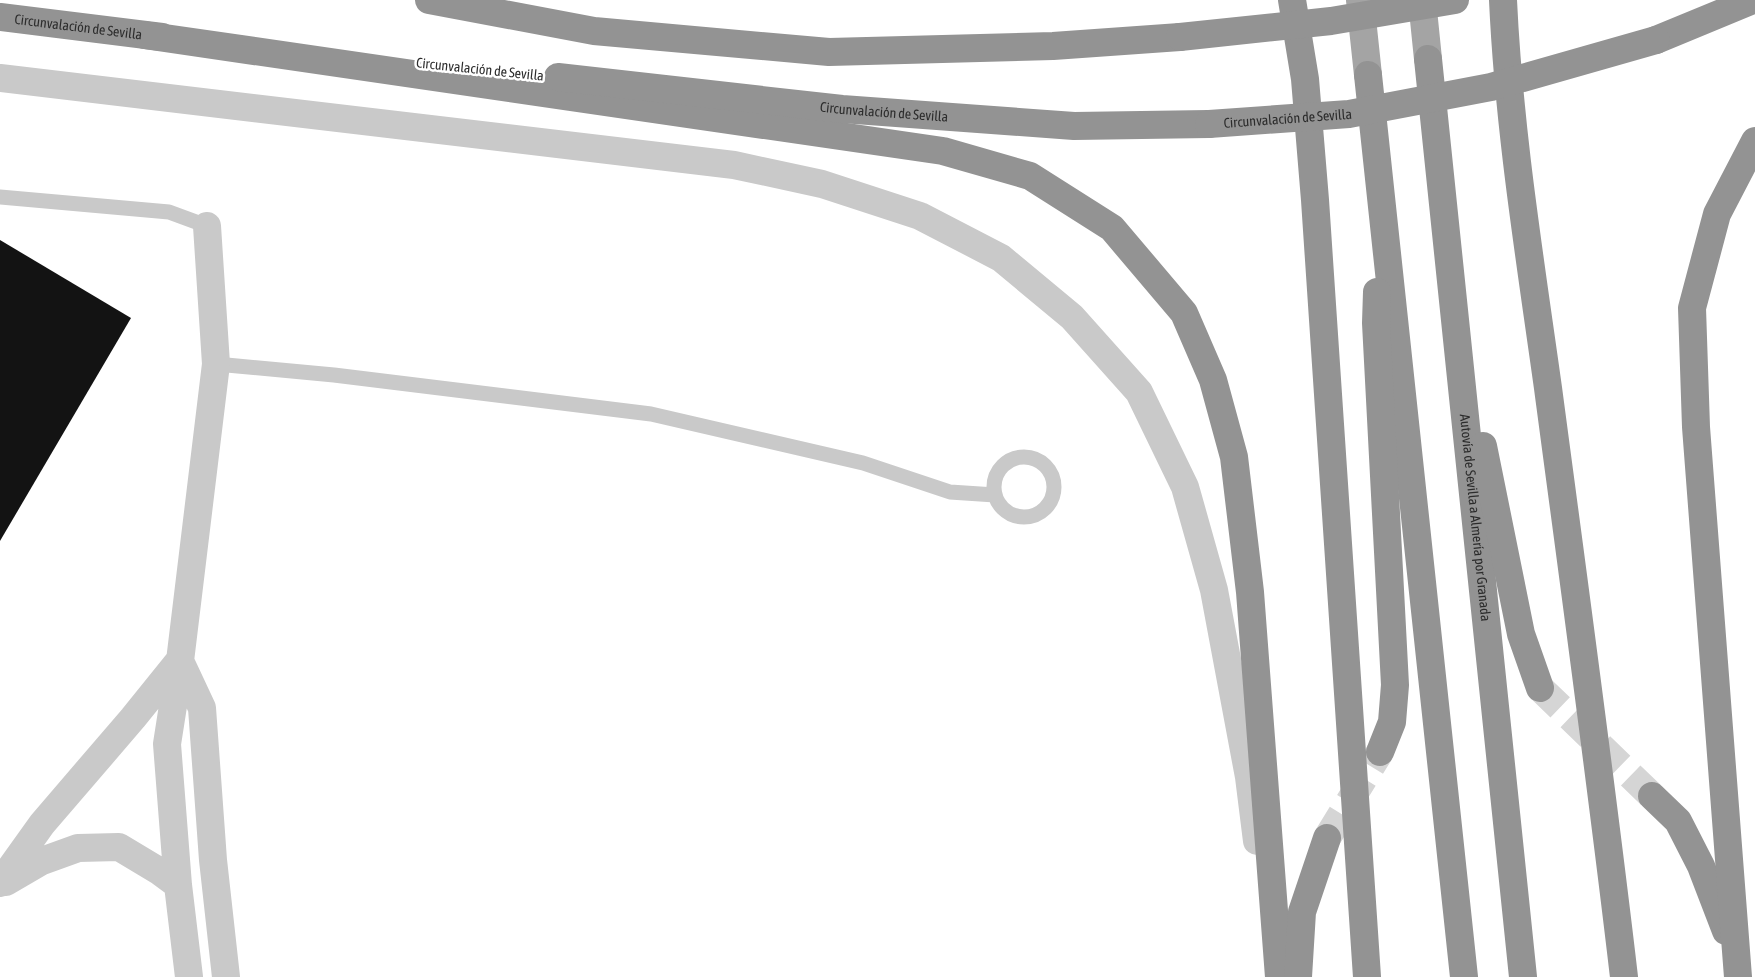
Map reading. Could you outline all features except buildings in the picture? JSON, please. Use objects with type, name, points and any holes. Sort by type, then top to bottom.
[{"type":"highway","points":[[430,0],[441,0]]},
{"type":"highway","points":[[430,0],[594,32],[829,52],[1053,46],[1180,37],[1331,21],[1455,0]]},
{"type":"highway","points":[[1292,0],[1305,79],[1315,200],[1368,977]]},
{"type":"highway","points":[[1503,0],[1520,180],[1602,789],[1624,977]]},
{"type":"highway","name":"Circunvalación de Sevilla","points":[[0,17],[144,35],[555,76],[842,109],[1074,126],[1210,124],[1348,114],[1491,87],[1656,40],[1754,0]]},
{"type":"highway","points":[[144,35],[943,151],[1030,176],[1112,228],[1184,313],[1213,380],[1234,457],[1250,592],[1279,977]]},
{"type":"highway","name":"Autovía de Sevilla a Almería por Granada","points":[[1428,59],[1524,977]]},
{"type":"highway","points":[[1368,75],[1464,977]]},
{"type":"highway","points":[[1738,968],[1696,427],[1692,308],[1717,214],[1755,141]]},
{"type":"highway","points":[[1380,752],[1392,722],[1395,685],[1376,323],[1381,183]]},
{"type":"highway","points":[[1451,292],[1521,634],[1540,688]]},
{"type":"highway","points":[[1652,796],[1678,821],[1701,866],[1738,968]]},
{"type":"highway","points":[[1298,977],[1302,912],[1327,838]]},
{"type":"main road","points":[[1360,0],[1368,75]]},
{"type":"main road","points":[[1422,0],[1428,59]]},
{"type":"street","points":[[0,78],[734,165],[822,184],[920,216],[1001,258],[1072,317],[1139,392],[1185,487],[1214,590],[1249,777],[1273,977]]},
{"type":"street","points":[[189,977],[178,884],[166,744],[180,660],[216,364],[207,226]]},
{"type":"street","points":[[0,884],[42,824],[180,660]]},
{"type":"street","points":[[180,660],[202,708],[213,860],[226,977]]},
{"type":"street","points":[[0,884],[42,861],[78,848],[119,846],[178,884]]},
{"type":"lane","points":[[0,197],[169,212],[207,226]]},
{"type":"lane","points":[[216,364],[334,375],[651,414],[863,463],[950,492],[995,495]]},
{"type":"tunnel","points":[[1540,688],[1652,796]]},
{"type":"tunnel","points":[[1327,838],[1380,752]]}]
